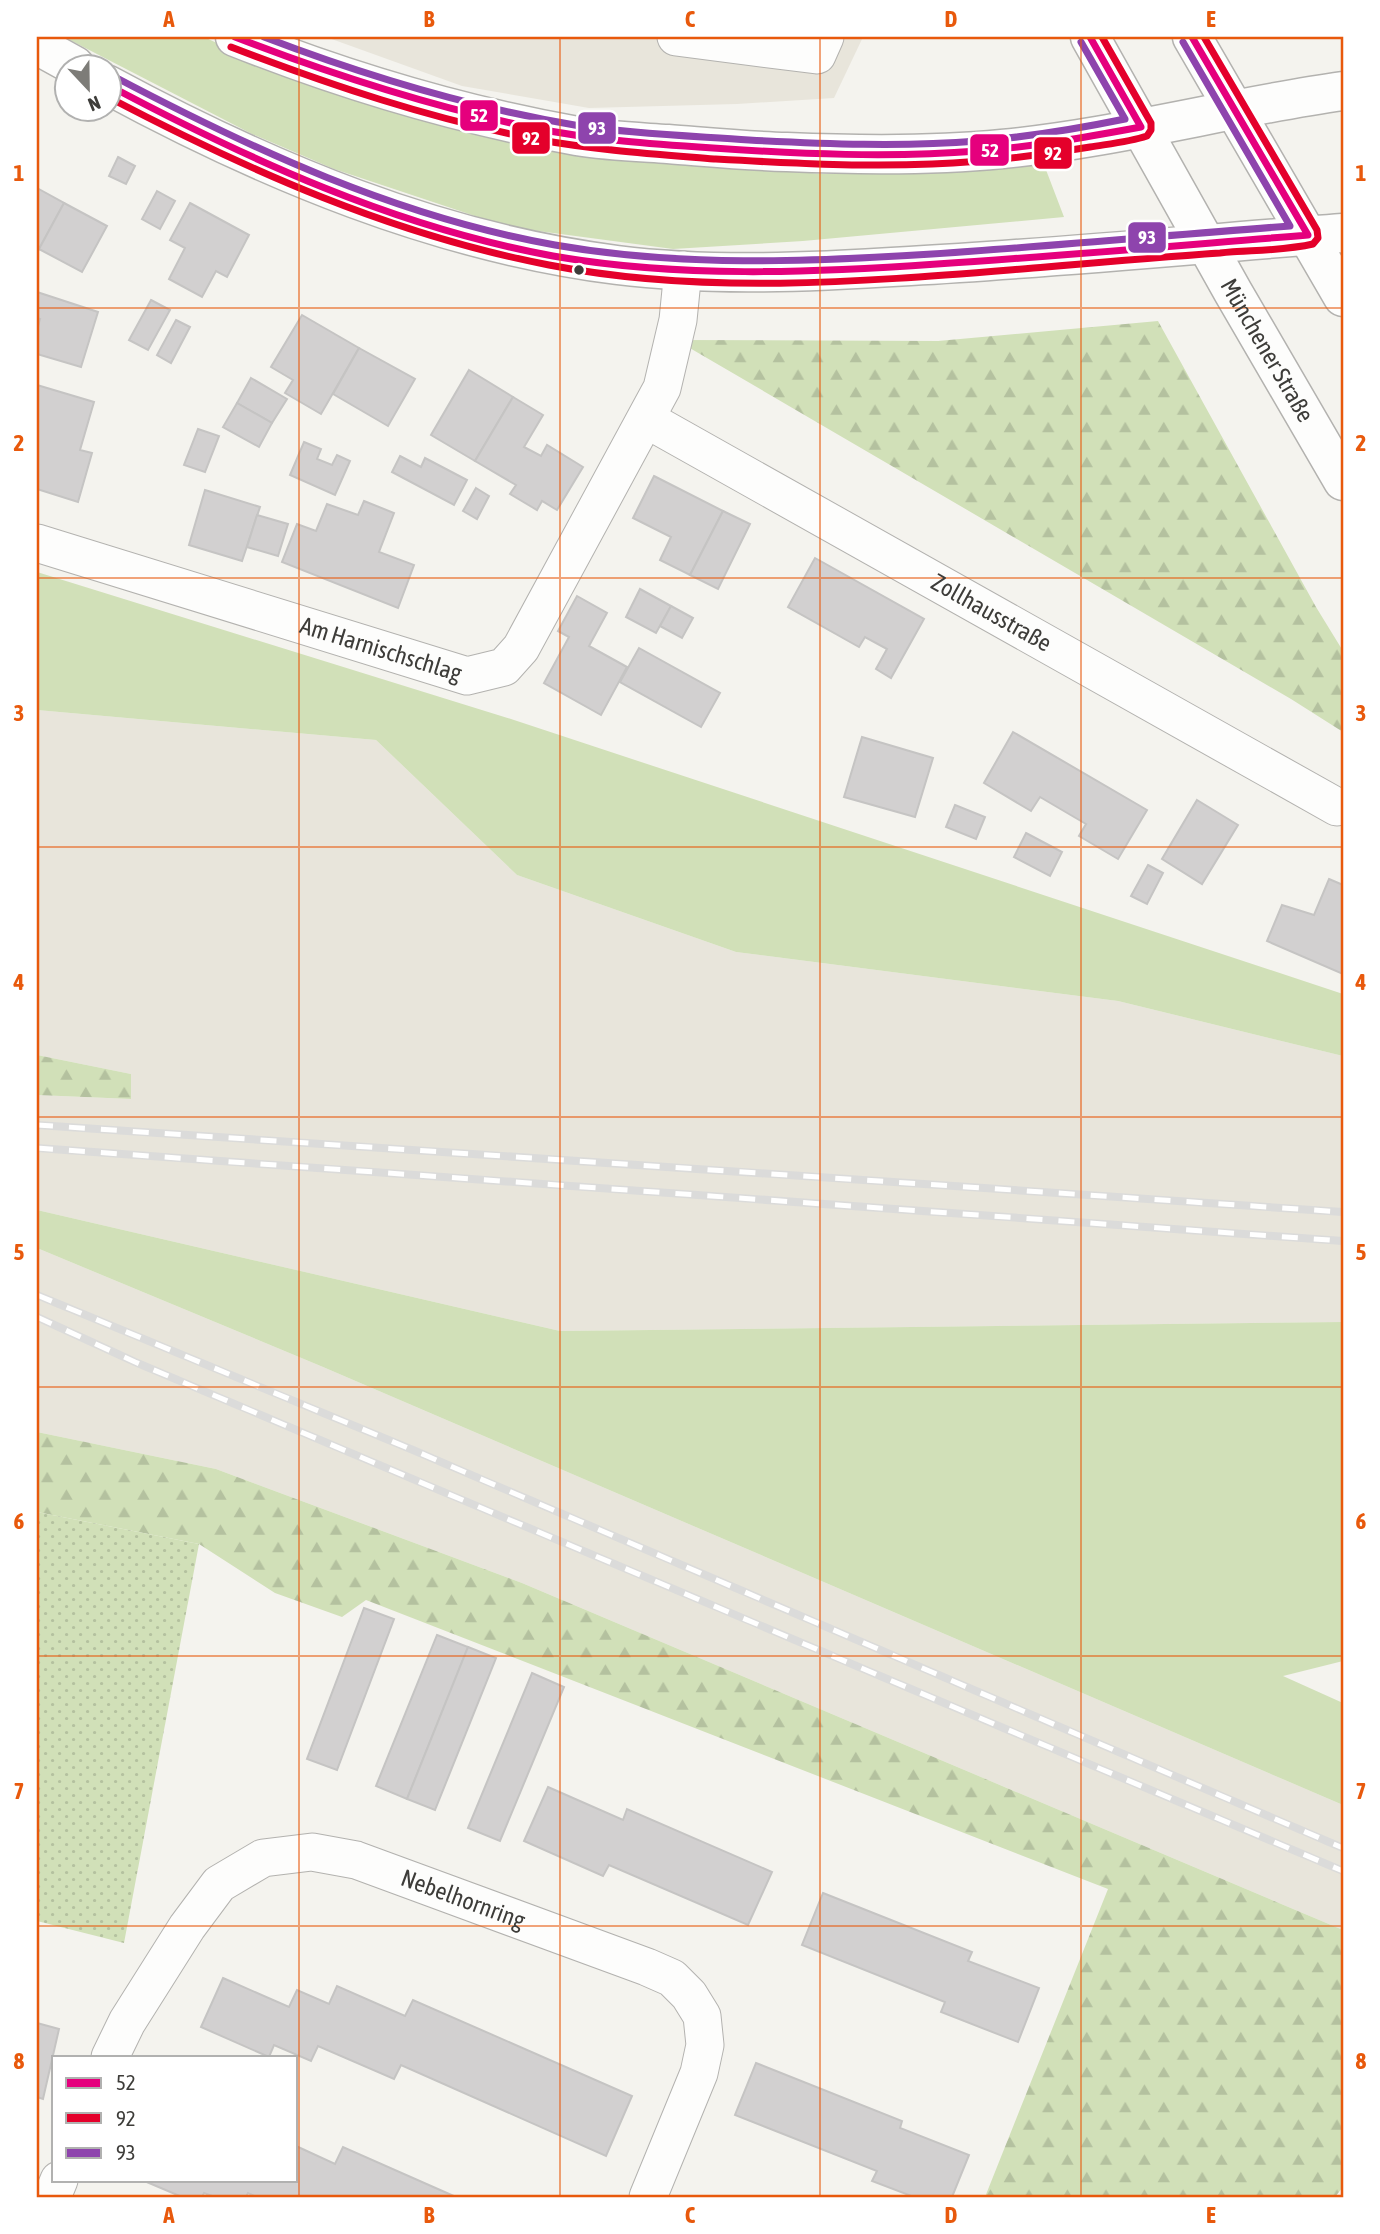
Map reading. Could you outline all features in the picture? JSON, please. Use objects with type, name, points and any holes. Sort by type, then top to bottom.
[{"type":"main road","points":[[235,37],[317,68],[408,97],[485,117],[581,136],[755,151],[907,154],[1004,149],[1343,91]]},
{"type":"main road","name":"Münchener Straße","points":[[1090,37],[1343,481]]},
{"type":"main road","points":[[1192,37],[1234,110],[1326,234],[1343,297]]},
{"type":"main road","points":[[122,93],[170,119],[258,160],[331,190],[411,218],[494,242],[620,265],[684,270],[790,272],[966,263],[1326,234]]},
{"type":"street","points":[[676,37],[817,55],[825,37]]},
{"type":"street","name":"Am Harnischschlag","points":[[37,543],[467,676],[504,667],[521,648],[662,388],[671,358],[684,270]]},
{"type":"street","name":"Zollhausstraße","points":[[646,419],[1337,807]]},
{"type":"street","name":"Nebelhornring","points":[[110,2056],[127,2022],[187,1927],[219,1884],[263,1858],[312,1852],[356,1860],[647,1967],[672,1978],[689,1996],[702,2016],[705,2045],[699,2073],[648,2197]]},
{"type":"shaded area","points":[[326,37],[863,37],[834,98],[589,108],[462,86]]},
{"type":"shaded area","points":[[37,710],[376,740],[517,875],[736,952],[1118,1001],[1343,1056],[1343,1322],[560,1331],[37,1210],[37,1095],[130,1099],[131,1074],[37,1055]]},
{"type":"shaded area","points":[[37,1248],[323,1367],[1343,1805],[1343,1930],[522,1583],[216,1469],[37,1432]]},
{"type":"green space","points":[[64,37],[204,37],[249,58],[637,160],[823,174],[989,170],[1043,162],[1064,217],[803,241],[673,249],[508,227],[334,169],[252,134],[122,67],[122,52],[93,52]]},
{"type":"green space","points":[[1158,321],[1343,651],[1343,732],[1291,699],[676,340],[938,341]]},
{"type":"green space","points":[[37,572],[511,719],[1343,994],[1343,1056],[1118,1001],[736,952],[517,875],[376,740],[37,710]]},
{"type":"green space","points":[[37,1055],[131,1074],[131,1099],[37,1095]]},
{"type":"green space","points":[[37,1210],[560,1331],[1343,1322],[1343,1661],[1283,1676],[1343,1703],[1343,1805],[323,1367],[37,1248]]},
{"type":"green space","points":[[37,1432],[216,1469],[522,1583],[1343,1930],[1343,2187],[1335,2197],[985,2197],[1108,1889],[366,1600],[342,1617],[275,1593],[199,1544],[37,1512]]},
{"type":"green space","points":[[37,1512],[199,1544],[124,1943],[37,1921]]},
{"type":"building","points":[[118,157],[135,166],[126,184],[109,176]]},
{"type":"building","points":[[37,188],[64,203],[39,249],[37,247]]},
{"type":"building","points":[[157,191],[175,201],[160,229],[142,219]]},
{"type":"building","points":[[64,203],[107,226],[82,272],[39,249]]},
{"type":"building","points":[[190,203],[249,235],[227,277],[216,271],[202,297],[169,279],[185,248],[170,240]]},
{"type":"building","points":[[37,292],[98,312],[81,367],[37,354],[40,319],[37,318]]},
{"type":"building","points":[[151,300],[170,310],[148,350],[129,340]]},
{"type":"building","points":[[302,315],[359,348],[321,414],[285,393],[293,380],[271,367]]},
{"type":"building","points":[[176,320],[190,327],[171,363],[157,355]]},
{"type":"building","points":[[359,348],[415,379],[388,426],[333,394]]},
{"type":"building","points":[[469,370],[513,397],[475,461],[431,435]]},
{"type":"building","points":[[251,378],[287,399],[272,423],[237,403]]},
{"type":"building","points":[[37,385],[94,402],[80,450],[92,453],[78,502],[37,489]]},
{"type":"building","points":[[513,397],[543,415],[524,447],[541,456],[547,445],[583,467],[557,510],[542,501],[537,510],[510,494],[516,485],[475,461]]},
{"type":"building","points":[[237,403],[272,423],[259,447],[223,427]]},
{"type":"building","points":[[198,429],[219,436],[205,472],[184,465]]},
{"type":"building","points":[[304,442],[321,449],[317,459],[332,465],[337,455],[350,461],[335,495],[290,475]]},
{"type":"building","points":[[400,456],[421,467],[425,458],[467,480],[454,505],[392,472]]},
{"type":"building","points":[[654,476],[723,511],[690,575],[660,560],[671,537],[633,518]]},
{"type":"building","points":[[476,488],[489,496],[477,519],[463,511]]},
{"type":"building","points":[[205,490],[260,507],[242,561],[189,545]]},
{"type":"building","points":[[364,501],[394,513],[379,552],[414,565],[398,608],[282,562],[297,524],[316,531],[327,504],[358,515]]},
{"type":"building","points":[[723,511],[750,524],[718,589],[690,575]]},
{"type":"building","points":[[257,515],[288,524],[278,556],[247,547]]},
{"type":"building","points":[[815,558],[924,619],[891,678],[876,669],[887,649],[865,637],[859,647],[788,607]]},
{"type":"building","points":[[640,589],[671,606],[656,633],[626,617]]},
{"type":"building","points":[[577,596],[607,613],[589,646],[627,667],[601,715],[544,683],[569,637],[558,631]]},
{"type":"building","points":[[671,606],[693,618],[682,638],[660,626]]},
{"type":"building","points":[[639,648],[720,693],[701,727],[620,682]]},
{"type":"building","points":[[1013,732],[1147,810],[1118,859],[1079,836],[1086,824],[1040,797],[1031,811],[984,783]]},
{"type":"building","points":[[862,737],[933,758],[915,817],[844,797]]},
{"type":"building","points":[[1197,800],[1238,825],[1202,884],[1162,859]]},
{"type":"building","points":[[955,805],[985,817],[976,839],[946,827]]},
{"type":"building","points":[[1026,833],[1062,852],[1050,876],[1014,857]]},
{"type":"building","points":[[1148,865],[1163,873],[1147,904],[1131,896]]},
{"type":"building","points":[[1329,879],[1343,885],[1343,974],[1267,941],[1282,905],[1314,915]]},
{"type":"building","points":[[364,1608],[394,1619],[337,1770],[307,1759]]},
{"type":"building","points":[[437,1635],[468,1647],[407,1799],[376,1786]]},
{"type":"building","points":[[468,1647],[496,1658],[435,1810],[407,1799]]},
{"type":"building","points":[[532,1673],[564,1687],[500,1841],[468,1828]]},
{"type":"building","points":[[548,1787],[623,1820],[627,1809],[772,1872],[748,1925],[609,1865],[603,1876],[524,1841]]},
{"type":"building","points":[[823,1893],[972,1952],[968,1961],[1039,1988],[1018,2042],[941,2012],[945,2002],[802,1945]]},
{"type":"building","points":[[223,1978],[289,2007],[297,1990],[329,2004],[337,1986],[405,2016],[413,2000],[632,2096],[606,2156],[401,2065],[394,2079],[318,2046],[311,2061],[274,2045],[269,2056],[267,2056],[201,2027]]},
{"type":"building","points":[[37,2023],[59,2029],[43,2099],[37,2097]]},
{"type":"building","points":[[756,2063],[902,2121],[900,2128],[969,2155],[952,2197],[914,2197],[872,2181],[877,2171],[735,2115]]},
{"type":"building","points":[[298,2147],[335,2164],[343,2147],[456,2197],[257,2197],[248,2193],[246,2197],[215,2197],[204,2193],[202,2197],[182,2197],[147,2182],[298,2182]]},
{"type":"railway","points":[[37,1125],[1343,1212]]},
{"type":"railway","points":[[37,1148],[1343,1241]]},
{"type":"railway","points":[[37,1295],[413,1450],[1343,1848]]},
{"type":"railway","points":[[37,1317],[135,1362],[1343,1871]]},
{"type":"transit line","name":"52","points":[[235,37],[420,100],[556,132],[691,146],[879,155],[999,149],[1141,127],[1090,37]]},
{"type":"transit line","name":"93","points":[[264,37],[341,65],[420,89],[540,119],[643,133],[864,144],[949,143],[996,139],[1125,119],[1081,42]]},
{"type":"transit line","name":"92","points":[[231,47],[381,100],[458,122],[535,139],[602,149],[714,159],[905,165],[1031,156],[1147,136],[1151,123],[1102,37]]},
{"type":"transit line","name":"52","points":[[122,92],[269,164],[380,209],[494,243],[601,263],[697,271],[841,270],[1030,258],[1308,235],[1192,37]]},
{"type":"transit line","name":"92","points":[[122,104],[268,175],[378,218],[491,252],[610,275],[735,283],[860,281],[1278,249],[1313,244],[1318,238],[1317,230],[1204,37]]},
{"type":"transit line","name":"93","points":[[122,81],[273,155],[383,199],[497,233],[602,252],[696,260],[838,259],[977,251],[1290,226],[1183,42]]}]
